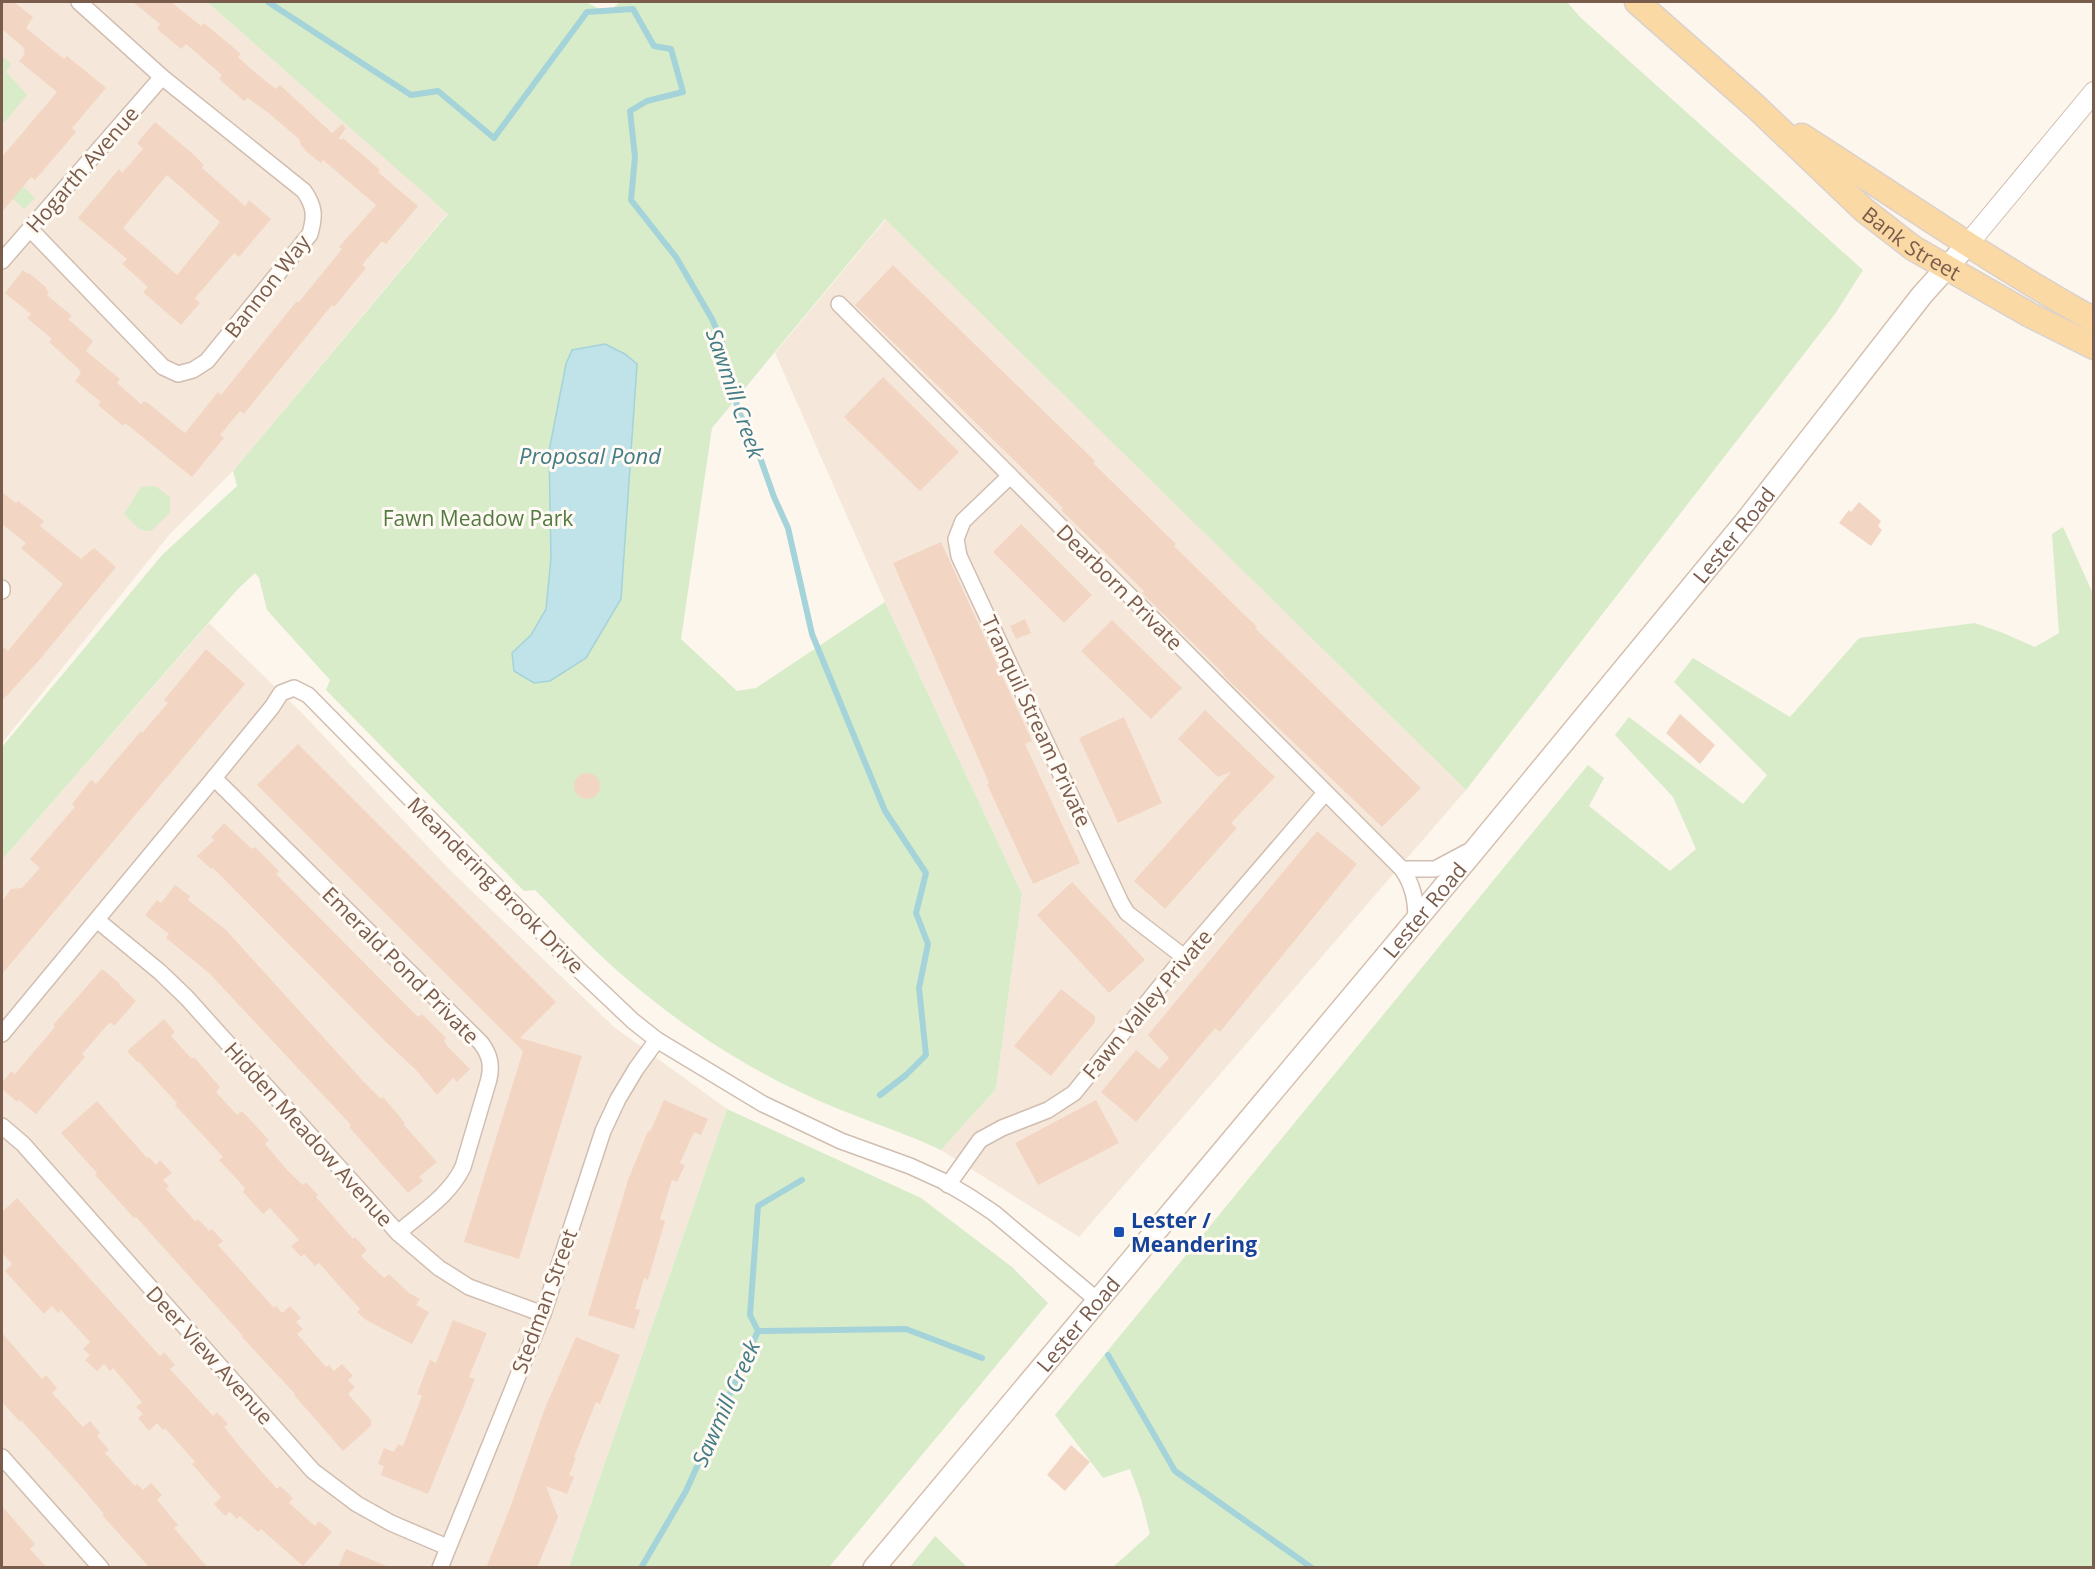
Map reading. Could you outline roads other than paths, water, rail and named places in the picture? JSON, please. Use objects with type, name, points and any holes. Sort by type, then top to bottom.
[{"type":"main road","name":"Bank Street","points":[[1637,2],[1755,105],[1864,210],[1913,248],[2030,315],[2094,347]]},
{"type":"main road","name":"Bank Street","points":[[1755,105],[1967,245],[2039,290],[2094,320]]},
{"type":"main road","name":"Lester Road","points":[[874,1568],[1478,846],[1745,522],[1923,294],[1967,245]]},
{"type":"street","name":"Bannon Way","points":[[31,230],[164,367],[178,374],[193,370],[207,361],[310,234],[315,212],[304,191],[162,77],[79,2]]},
{"type":"street","name":"Hogarth Avenue","points":[[2,261],[162,77]]},
{"type":"street","points":[[1967,245],[2094,92]]},
{"type":"street","name":"Dearborn Private","points":[[839,303],[1402,869],[1413,890],[1416,920]]},
{"type":"street","name":"Tranquil Stream Private","points":[[1010,476],[963,521],[956,539],[959,556],[1121,903],[1128,913],[1184,957]]},
{"type":"street","name":"Meandering Brook Drive","points":[[2,1034],[214,778],[281,693],[294,688],[308,694],[578,968],[633,1021],[657,1040],[763,1104],[841,1141],[910,1166],[948,1185],[994,1213],[1097,1300]]},
{"type":"street","name":"Emerald Pond Private","points":[[214,778],[481,1043],[490,1058],[489,1079],[458,1178],[449,1189],[398,1233]]},
{"type":"street","name":"Fawn Valley Private","points":[[948,1185],[980,1140],[1002,1128],[1048,1110],[1074,1093],[1184,957],[1325,793]]},
{"type":"street","points":[[1402,869],[1435,869],[1478,846]]},
{"type":"street","name":"Hidden Meadow Avenue","points":[[97,920],[160,972],[187,998],[398,1233],[439,1268],[469,1287],[543,1314]]},
{"type":"street","name":"Stedman Street","points":[[440,1568],[543,1314],[603,1131],[618,1098],[657,1040]]},
{"type":"street","name":"Deer View Avenue","points":[[2,1126],[23,1144],[313,1471],[357,1504],[391,1523],[447,1547]]},
{"type":"street","points":[[2,1457],[100,1568]]},
{"type":"water","name":"Proposal Pond","points":[[605,344],[625,354],[637,364],[621,599],[586,658],[550,681],[534,683],[514,671],[512,653],[531,635],[546,609],[551,558],[549,451],[566,364],[572,350]]},
{"type":"waterway","name":"Sawmill Creek","points":[[268,2],[411,95],[438,91],[494,138],[587,12],[633,9],[654,46],[671,49],[683,92],[647,101],[630,111],[635,157],[631,200],[676,257],[712,319],[722,342],[738,410],[756,446],[788,528],[812,634],[885,811],[926,873],[916,913],[928,944],[919,988],[926,1055],[906,1075],[880,1095]]},
{"type":"waterway","name":"Sawmill Creek","points":[[641,1568],[686,1491],[758,1331],[750,1315],[758,1206],[802,1180]]},
{"type":"waterway","points":[[758,1331],[906,1329],[982,1358]]},
{"type":"waterway","points":[[1108,1355],[1175,1471],[1312,1568]]},
{"type":"place","name":"Lester / Meandering","points":[[1119,1232]]},
{"type":"park label","name":"Fawn Meadow Park","points":[[478,518]]}]
